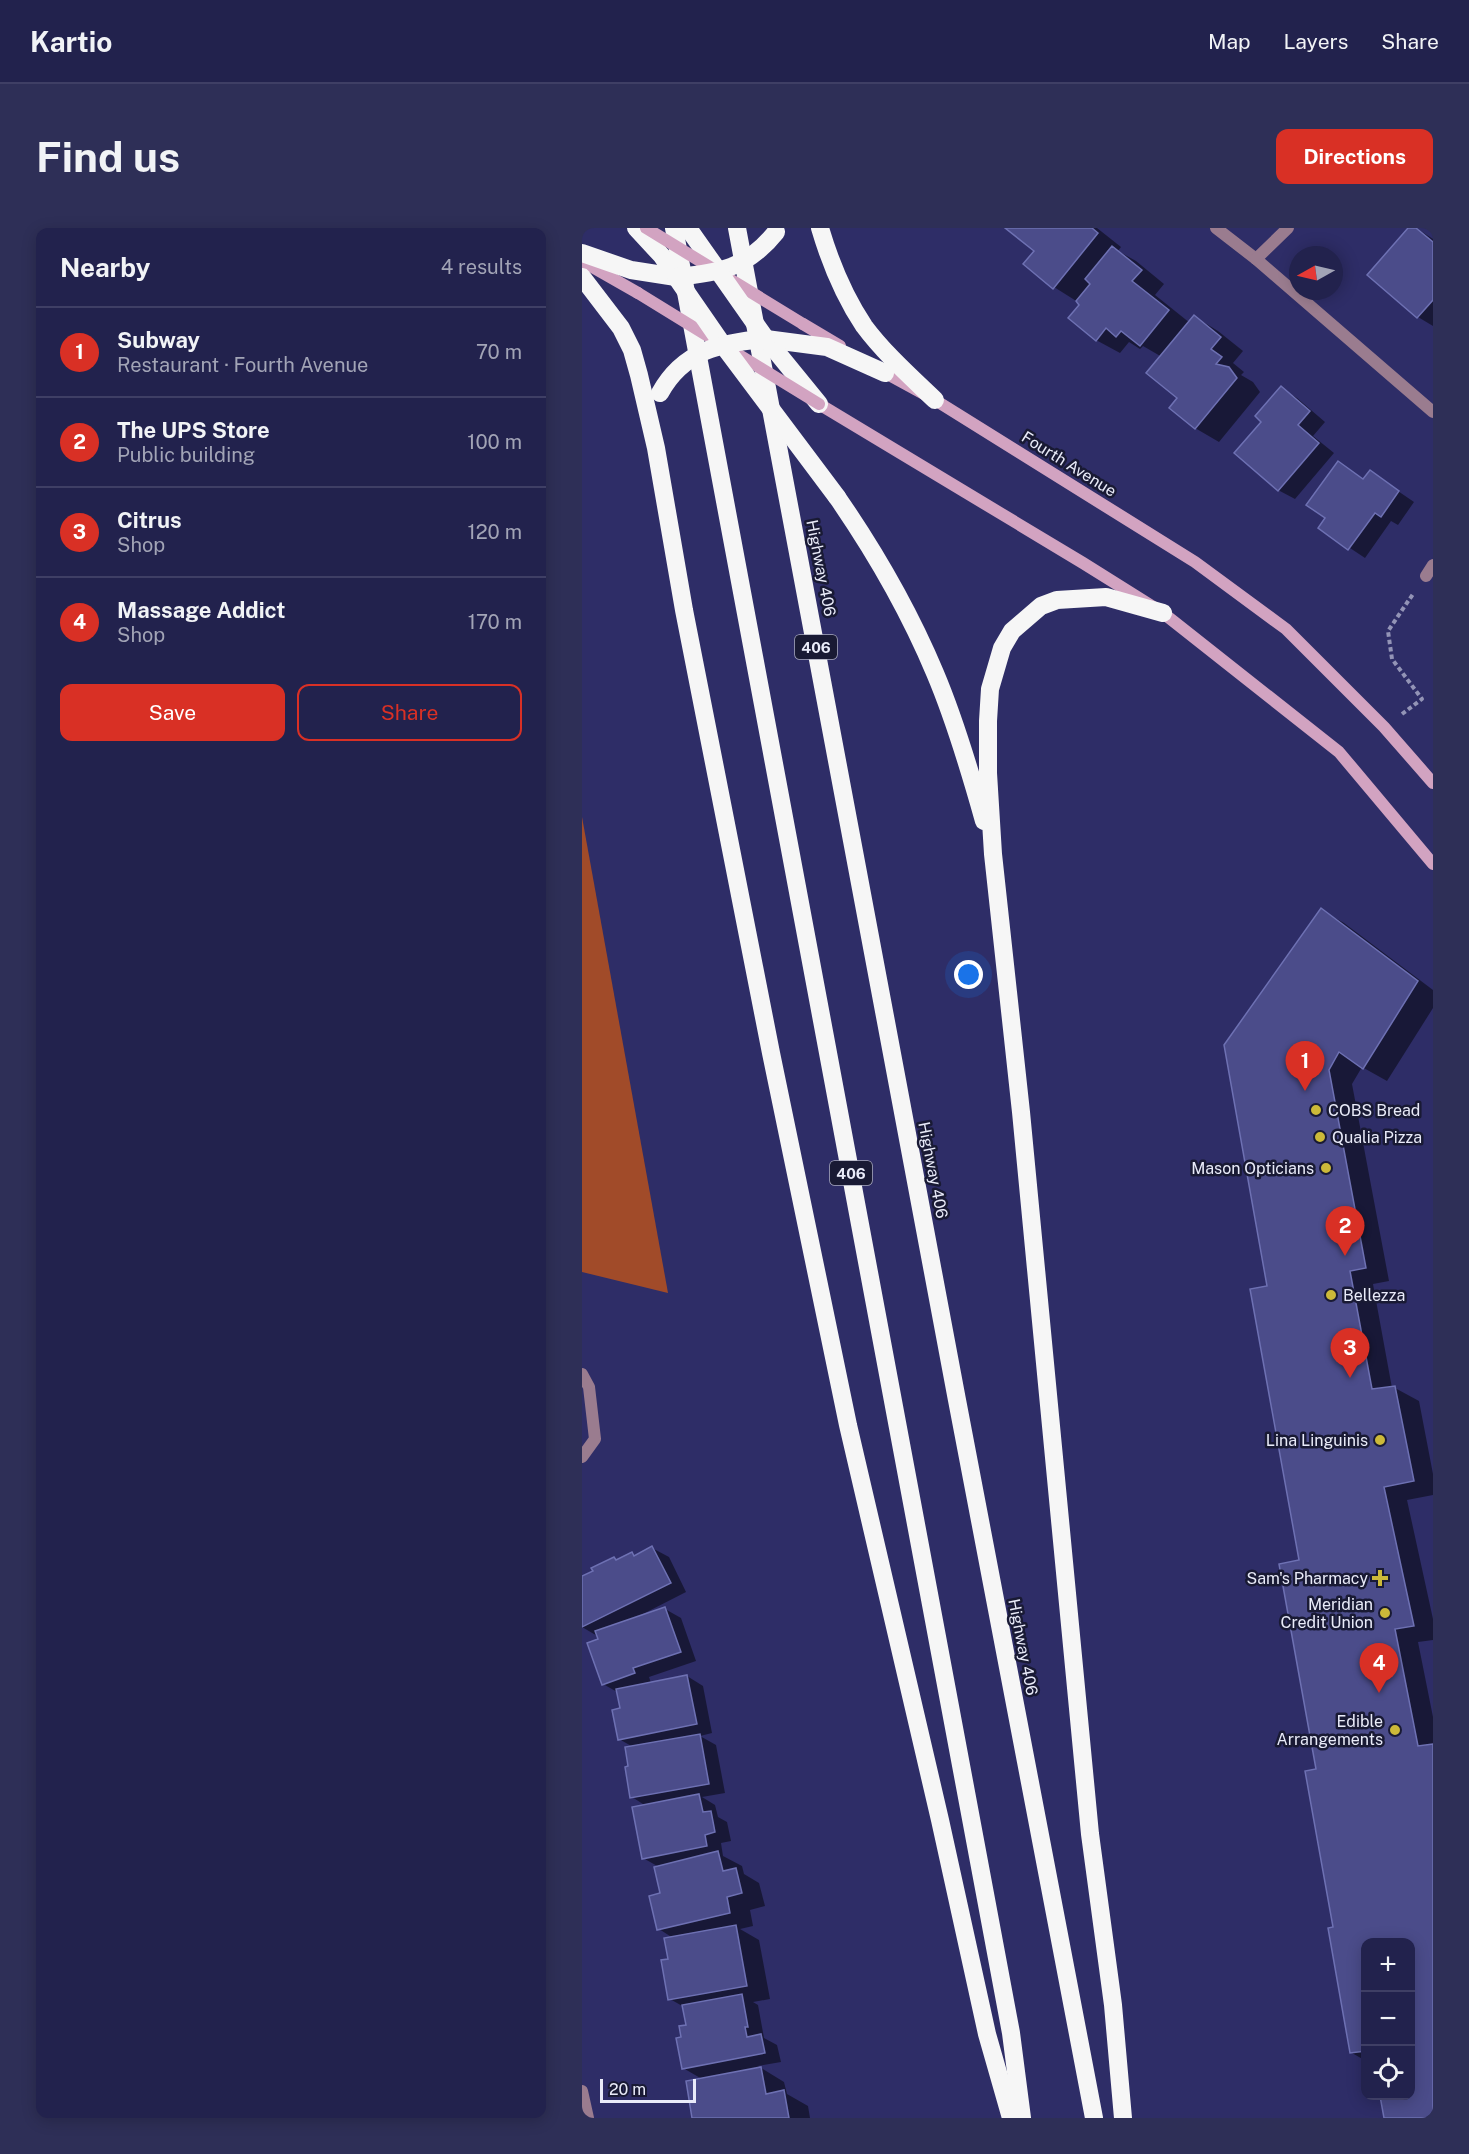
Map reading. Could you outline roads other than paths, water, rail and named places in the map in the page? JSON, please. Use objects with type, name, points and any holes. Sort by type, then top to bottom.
[{"type":"highway","points":[[636,228],[662,256],[723,345],[837,497],[881,565],[935,673],[967,762],[993,854]]},
{"type":"highway","name":"406","points":[[674,228],[1007,2009],[1022,2118]]},
{"type":"highway","points":[[688,228],[766,339],[819,405]]},
{"type":"highway","name":"Highway 406","points":[[737,228],[1094,2118]]},
{"type":"highway","points":[[820,228],[842,287],[865,327],[934,400]]},
{"type":"highway","points":[[582,253],[631,270],[676,277],[719,272],[742,263],[754,255],[765,246],[777,230]]},
{"type":"highway","points":[[582,277],[621,328],[632,350],[656,448],[684,610],[764,1018],[848,1425],[987,2034],[1011,2118]]},
{"type":"highway","points":[[656,448],[654,419],[660,393],[668,379],[687,361],[700,353],[723,345],[801,333],[885,373]]},
{"type":"highway","points":[[1124,2118],[1113,2005],[1090,1834],[1020,1100],[993,854],[988,772],[989,699],[995,668],[1002,648],[1012,631],[1041,606],[1057,600],[1106,597],[1163,613]]},
{"type":"main road","points":[[646,228],[719,272],[801,333]]},
{"type":"main road","points":[[582,261],[1163,613],[1339,752],[1433,864]]},
{"type":"main road","name":"Fourth Avenue","points":[[885,373],[934,400],[1195,562],[1286,629],[1384,727],[1433,783]]},
{"type":"street","points":[[1216,228],[1256,259],[1433,412]]},
{"type":"street","points":[[1256,259],[1288,228]]},
{"type":"street","points":[[1426,576],[1433,565]]},
{"type":"street","points":[[582,1374],[589,1387],[595,1439],[582,1457]]},
{"type":"street","points":[[582,2091],[588,2118]]},
{"type":"place","name":"Subway","points":[[1305,1091]]},
{"type":"place","name":"COBS Bread","points":[[1316,1110]]},
{"type":"place","name":"Qualia Pizza","points":[[1320,1137]]},
{"type":"place","name":"Mason Opticians","points":[[1326,1168]]},
{"type":"place","name":"The UPS Store","points":[[1345,1256]]},
{"type":"place","name":"Bellezza","points":[[1331,1295]]},
{"type":"place","name":"Citrus","points":[[1350,1378]]},
{"type":"place","name":"Lina Linguinis","points":[[1380,1440]]},
{"type":"place","name":"Sam's Pharmacy","points":[[1380,1578]]},
{"type":"place","name":"Meridian Credit Union","points":[[1385,1613]]},
{"type":"place","name":"Massage Addict","points":[[1379,1693]]},
{"type":"place","name":"Edible Arrangements","points":[[1395,1730]]}]
